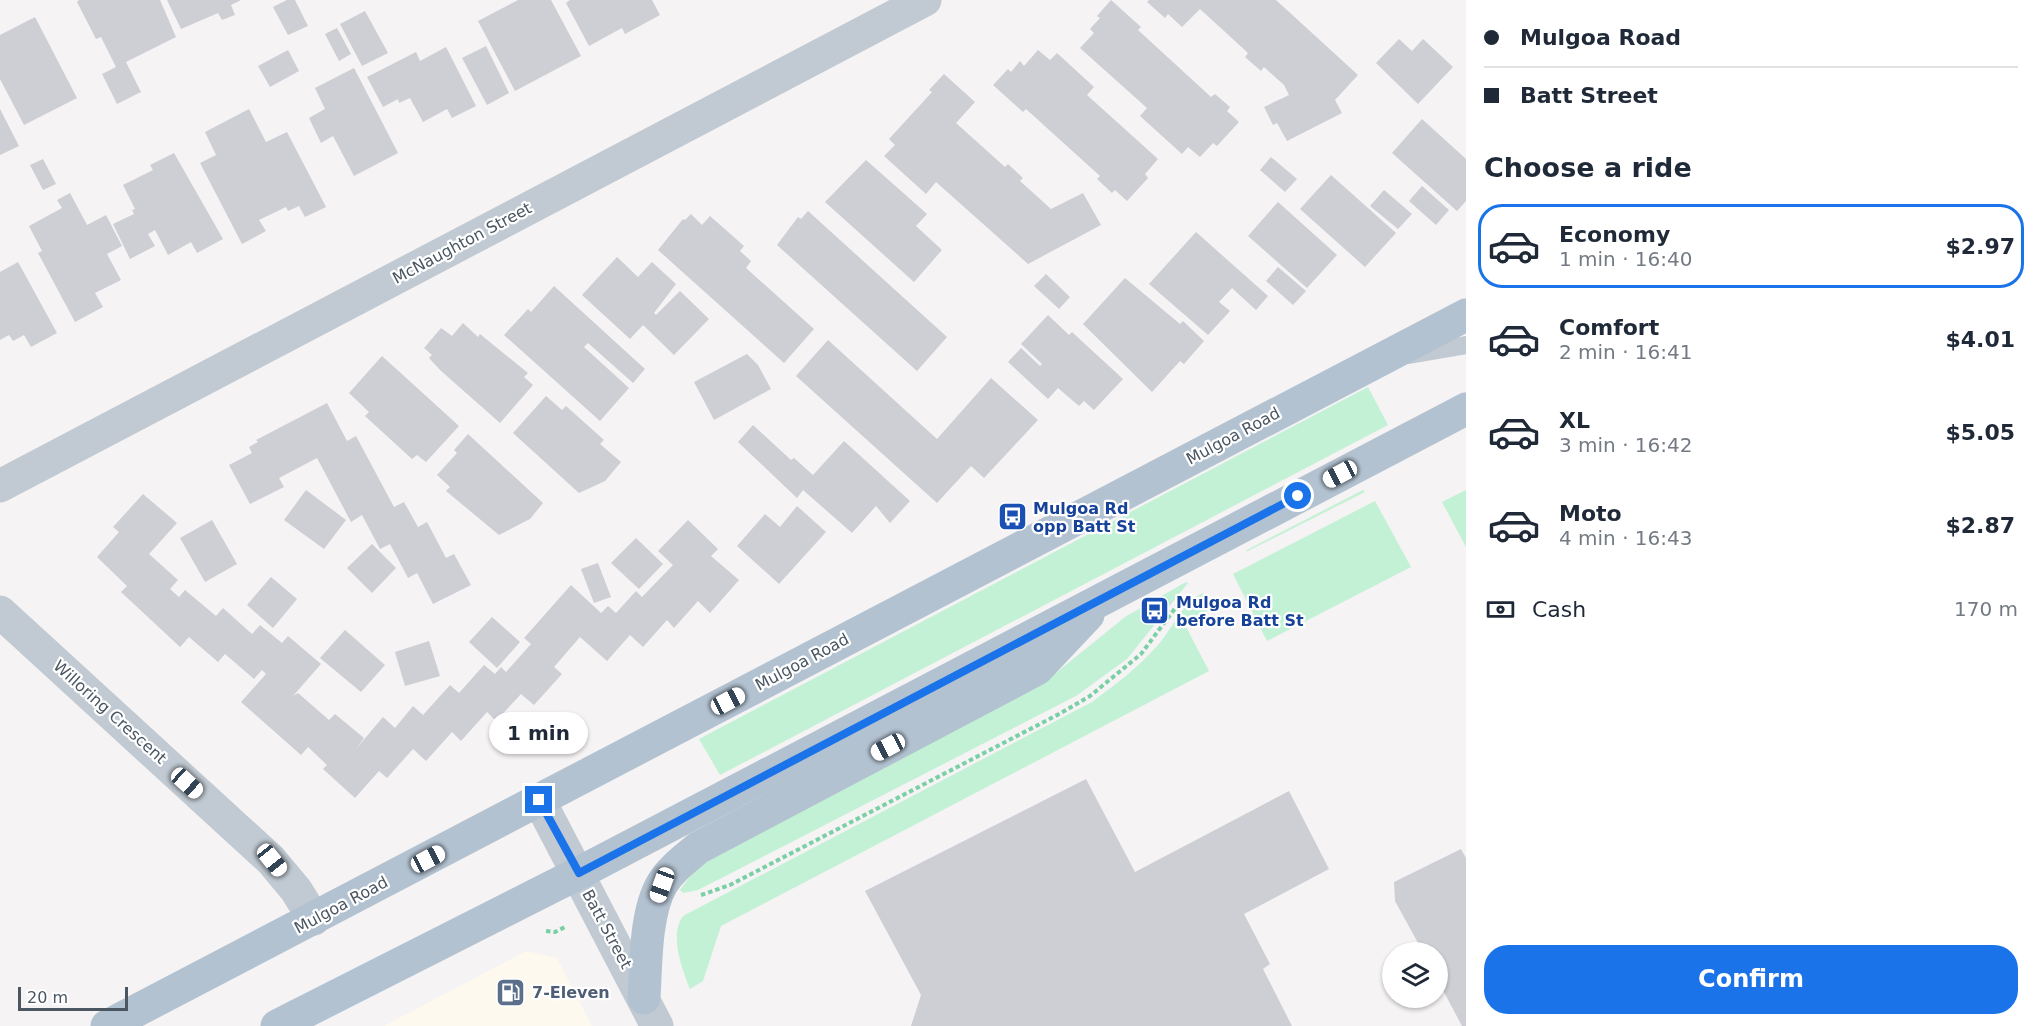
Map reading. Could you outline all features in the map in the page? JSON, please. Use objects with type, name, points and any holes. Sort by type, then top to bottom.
[{"type":"main road","name":"Mulgoa Road","points":[[107,1026],[1466,315]]},
{"type":"main road","points":[[294,1023],[1108,594],[1466,409]]},
{"type":"main road","points":[[650,1012],[649,935],[657,898],[662,885],[683,860],[698,848],[1037,669],[1108,594]]},
{"type":"street","name":"McNaughton Street","points":[[0,486],[925,0]]},
{"type":"street","name":"Willoring Crescent","points":[[0,612],[272,860],[296,890],[314,919]]},
{"type":"street","name":"Batt Street","points":[[539,800],[650,1012]]},
{"type":"lane","points":[[1377,360],[1466,345]]},
{"type":"shaded area","name":"7-Eleven","points":[[526,951],[557,958],[592,1026],[384,1026]]},
{"type":"green space","points":[[1368,387],[1388,425],[720,775],[699,739]]},
{"type":"green space","points":[[1363,490],[1365,492],[1246,552],[1247,550]]},
{"type":"green space","points":[[1466,490],[1466,547],[1442,502]]},
{"type":"green space","points":[[1375,501],[1411,567],[1267,641],[1233,574]]},
{"type":"green space","points":[[1186,582],[1188,583],[1127,659],[1076,696],[698,890],[683,893],[680,890],[699,864],[1057,672],[1125,617]]},
{"type":"green space","points":[[1203,593],[1211,609],[1184,623],[1209,671],[721,926],[703,981],[690,989],[677,942],[679,924],[683,916],[1092,702],[1143,661],[1158,645],[1183,609]]},
{"type":"building","points":[[79,0],[160,0],[176,37],[126,62],[141,92],[117,104],[102,74],[116,67],[101,37],[96,39],[77,2]]},
{"type":"building","points":[[167,0],[241,0],[231,5],[235,15],[222,20],[218,13],[181,29]]},
{"type":"building","points":[[287,0],[295,0],[308,26],[288,35],[273,7]]},
{"type":"building","points":[[518,0],[551,0],[581,56],[515,91],[478,21]]},
{"type":"building","points":[[570,0],[652,0],[660,15],[625,34],[622,28],[589,46],[566,3]]},
{"type":"building","points":[[1111,0],[1141,27],[1138,30],[1211,97],[1215,94],[1230,107],[1227,111],[1239,122],[1217,146],[1213,143],[1200,157],[1188,147],[1182,154],[1140,116],[1147,108],[1080,48],[1094,33],[1090,29],[1100,18],[1097,16]]},
{"type":"building","points":[[1149,0],[1276,0],[1358,75],[1335,100],[1342,113],[1287,141],[1277,123],[1273,125],[1264,107],[1289,95],[1284,85],[1264,67],[1261,71],[1245,57],[1248,53],[1200,9],[1182,27],[1168,14],[1165,18],[1147,2]]},
{"type":"building","points":[[365,11],[388,53],[362,66],[340,24]]},
{"type":"building","points":[[35,17],[77,98],[24,125],[0,79],[0,35]]},
{"type":"building","points":[[337,28],[351,54],[339,61],[325,34]]},
{"type":"building","points":[[1399,39],[1412,51],[1423,39],[1453,67],[1418,104],[1376,63]]},
{"type":"building","points":[[486,46],[509,93],[487,105],[462,58]]},
{"type":"building","points":[[446,47],[476,106],[452,118],[447,109],[423,122],[410,98],[399,103],[398,99],[383,107],[367,77],[416,52],[420,61]]},
{"type":"building","points":[[288,50],[299,71],[270,87],[258,66]]},
{"type":"building","points":[[1038,50],[1050,60],[1057,53],[1094,87],[1087,95],[1158,159],[1145,174],[1148,178],[1127,201],[1115,190],[1112,193],[1097,179],[1100,176],[1026,109],[1023,112],[993,85],[1008,69],[1011,72],[1020,61],[1024,66]]},
{"type":"building","points":[[354,68],[398,153],[354,176],[333,136],[321,143],[309,118],[325,109],[315,88]]},
{"type":"building","points":[[944,74],[975,102],[956,123],[1005,167],[1008,164],[1023,178],[1020,181],[1051,209],[1083,193],[1101,225],[1028,264],[936,182],[926,194],[884,156],[895,145],[889,139],[932,92],[929,90]]},
{"type":"building","points":[[0,109],[19,146],[0,155]]},
{"type":"building","points":[[249,109],[266,142],[287,132],[326,207],[305,217],[299,206],[288,211],[286,207],[259,220],[266,231],[242,244],[200,163],[216,155],[205,132]]},
{"type":"building","points":[[1422,119],[1466,159],[1466,201],[1457,211],[1392,153]]},
{"type":"building","points":[[174,153],[223,239],[197,253],[191,242],[168,255],[155,230],[148,234],[155,246],[130,259],[113,224],[134,214],[132,210],[135,209],[123,185],[153,170],[150,165]]},
{"type":"building","points":[[1271,157],[1297,179],[1285,192],[1260,170]]},
{"type":"building","points":[[43,159],[56,184],[43,190],[30,165]]},
{"type":"building","points":[[866,160],[927,214],[916,226],[942,250],[914,282],[825,202]]},
{"type":"building","points":[[1331,175],[1396,233],[1365,267],[1300,209]]},
{"type":"building","points":[[1422,186],[1449,210],[1436,225],[1409,201]]},
{"type":"building","points":[[1384,190],[1412,214],[1398,229],[1370,206]]},
{"type":"building","points":[[70,193],[87,225],[106,215],[122,246],[107,254],[121,280],[95,293],[103,307],[75,322],[38,253],[42,251],[29,226],[62,208],[57,200]]},
{"type":"building","points":[[1278,202],[1337,255],[1307,288],[1248,236]]},
{"type":"building","points":[[808,211],[947,337],[917,371],[777,245],[798,217],[801,219]]},
{"type":"building","points":[[691,214],[702,225],[710,216],[744,246],[740,251],[751,261],[746,268],[814,329],[784,363],[658,250],[683,219],[685,220]]},
{"type":"building","points":[[1196,232],[1268,296],[1256,310],[1232,288],[1219,302],[1230,311],[1208,335],[1149,284]]},
{"type":"building","points":[[617,257],[638,277],[652,262],[676,284],[654,313],[656,315],[680,291],[709,319],[674,355],[643,325],[630,339],[582,295]]},
{"type":"building","points":[[18,262],[57,333],[31,347],[24,335],[13,341],[9,335],[0,340],[0,272]]},
{"type":"building","points":[[1278,267],[1306,291],[1293,305],[1266,281]]},
{"type":"building","points":[[1046,274],[1070,297],[1059,309],[1034,286]]},
{"type":"building","points":[[1125,278],[1180,324],[1183,321],[1204,341],[1184,364],[1180,361],[1152,392],[1083,324]]},
{"type":"building","points":[[554,286],[645,369],[633,383],[588,343],[584,347],[629,388],[600,421],[504,335],[528,309],[531,312]]},
{"type":"building","points":[[1048,315],[1069,335],[1072,332],[1123,379],[1094,410],[1084,401],[1079,406],[1058,388],[1048,399],[1008,362],[1021,348],[1040,366],[1042,364],[1021,344]]},
{"type":"building","points":[[463,323],[478,337],[480,334],[528,373],[524,377],[533,385],[500,423],[440,370],[429,358],[432,355],[424,348],[441,328],[452,336]]},
{"type":"building","points":[[828,340],[937,439],[991,378],[1038,420],[984,478],[971,466],[937,503],[796,376]]},
{"type":"building","points":[[747,354],[758,365],[771,389],[714,420],[694,382]]},
{"type":"building","points":[[382,356],[459,426],[426,462],[417,455],[412,459],[365,416],[369,412],[349,393]]},
{"type":"building","points":[[546,396],[562,410],[566,406],[604,440],[600,444],[621,462],[605,481],[579,493],[513,433]]},
{"type":"building","points":[[327,403],[347,441],[356,436],[394,507],[404,502],[418,527],[427,522],[446,558],[454,554],[471,585],[433,604],[417,573],[408,578],[390,544],[380,549],[362,515],[351,522],[317,458],[279,478],[284,487],[250,504],[229,465],[252,453],[249,447],[258,442],[256,440]]},
{"type":"building","points":[[753,425],[791,460],[794,458],[813,475],[844,441],[910,501],[890,523],[876,506],[852,533],[803,490],[797,498],[738,442]]},
{"type":"building","points":[[468,434],[543,503],[530,519],[499,535],[446,491],[450,487],[437,475],[457,453],[454,450]]},
{"type":"building","points":[[306,490],[346,520],[324,549],[284,520]]},
{"type":"building","points":[[143,494],[177,523],[149,554],[178,580],[170,589],[179,597],[185,590],[216,616],[223,608],[252,634],[260,625],[282,643],[288,636],[321,664],[293,696],[298,693],[329,720],[335,714],[364,738],[356,749],[383,717],[395,728],[413,706],[423,715],[450,685],[459,693],[484,665],[495,674],[501,667],[506,672],[531,644],[524,638],[571,585],[601,613],[608,606],[616,613],[636,591],[642,597],[673,565],[658,551],[688,520],[718,549],[711,556],[739,580],[710,613],[698,601],[674,628],[667,620],[643,647],[630,635],[607,661],[580,637],[554,667],[562,674],[534,705],[521,694],[496,721],[487,712],[461,741],[452,732],[426,761],[413,749],[387,778],[379,771],[355,798],[323,769],[327,765],[308,747],[301,755],[241,702],[266,674],[262,670],[254,679],[225,654],[218,662],[189,637],[180,647],[121,592],[127,586],[97,557],[119,532],[113,527]]},
{"type":"building","points":[[797,506],[826,532],[779,584],[737,546],[765,514],[780,527]]},
{"type":"building","points":[[212,520],[237,564],[205,582],[180,538]]},
{"type":"building","points":[[636,538],[663,564],[639,589],[611,563]]},
{"type":"building","points":[[372,544],[396,568],[372,593],[347,568]]},
{"type":"building","points":[[598,563],[611,597],[594,603],[581,569]]},
{"type":"building","points":[[271,577],[297,599],[273,628],[247,605]]},
{"type":"building","points":[[492,617],[520,642],[497,668],[469,642]]},
{"type":"building","points":[[345,630],[385,665],[361,692],[320,658]]},
{"type":"building","points":[[429,641],[440,676],[405,686],[395,652]]},
{"type":"building","points":[[1086,779],[1135,872],[1289,791],[1329,869],[1244,914],[1270,964],[1263,969],[1292,1026],[911,1026],[921,995],[865,891]]},
{"type":"building","points":[[1461,849],[1466,858],[1466,1026],[1462,1026],[1448,1000],[1448,942],[1418,942],[1395,901],[1394,882]]},
{"type":"place","name":"Mulgoa Rd opp Batt St","points":[[1012,517]]},
{"type":"place","name":"Mulgoa Rd before Batt St","points":[[1155,611]]},
{"type":"place","name":"7-Eleven","points":[[511,992]]},
{"type":"route","points":[[539,800],[579,873],[1298,496]]}]
